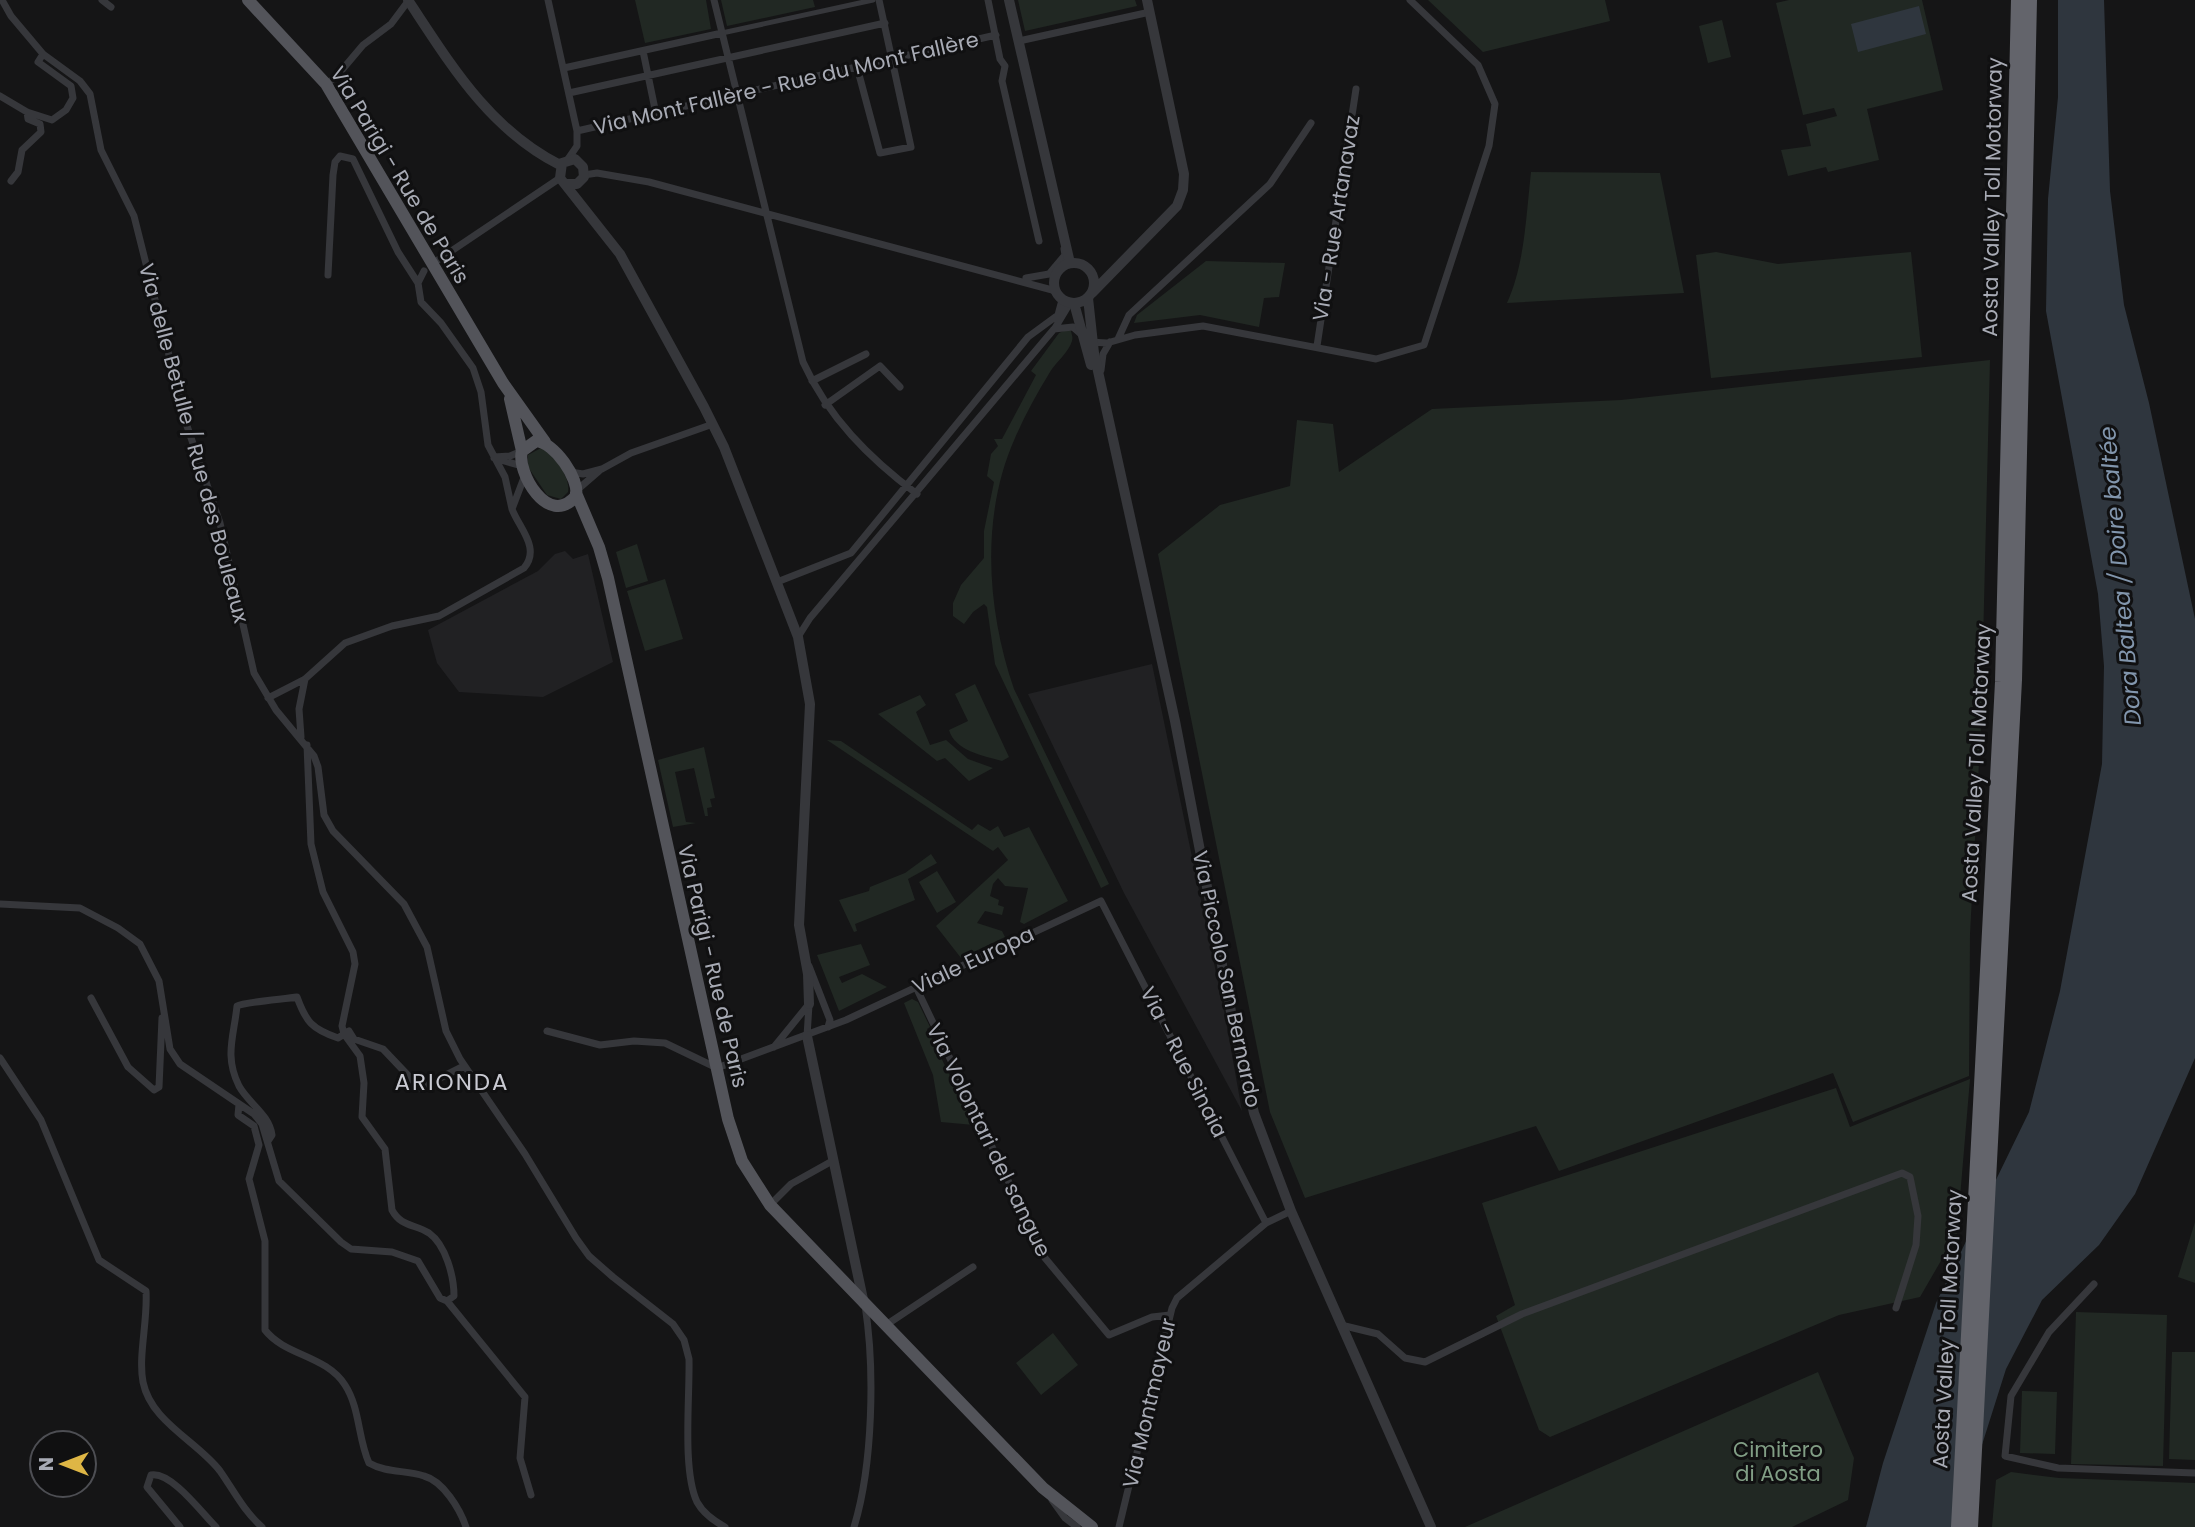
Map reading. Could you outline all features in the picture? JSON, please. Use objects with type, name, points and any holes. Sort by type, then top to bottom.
[{"type":"highway","name":"Aosta Valley Toll Motorway","points":[[1971,1527],[2003,682],[2018,0]]},
{"type":"highway","name":"Aosta Valley Toll Motorway","points":[[1958,1527],[1994,954],[2015,680],[2030,0]]},
{"type":"main road","name":"Via Parigi - Rue de Paris","points":[[248,0],[326,84],[503,383],[568,472],[577,491],[603,564],[717,1068],[734,1140],[742,1161],[770,1205],[864,1304],[1043,1488],[1092,1527]]},
{"type":"main road","name":"Via Parigi - Rue de Paris","points":[[503,383],[516,418],[524,470]]},
{"type":"main road","points":[[522,451],[530,444],[545,442]]},
{"type":"main road","points":[[524,470],[540,496]]},
{"type":"main road","points":[[561,507],[570,503],[577,491]]},
{"type":"main road","name":"Via Parigi - Rue de Paris","points":[[540,496],[549,506],[561,507],[578,516],[603,564]]},
{"type":"street","name":"Via delle Betulle / Rue des Bouleaux","points":[[2,0],[11,16],[43,54],[80,81],[90,94],[101,150],[134,216],[186,423],[230,563],[254,673],[268,698],[307,744],[318,767],[324,815],[333,831],[404,904],[427,947],[446,1031],[464,1066],[525,1154],[589,1256],[657,1310],[673,1324],[684,1339],[690,1359],[690,1483],[698,1504],[714,1521],[725,1527]]},
{"type":"street","points":[[102,0],[111,7]]},
{"type":"street","points":[[326,84],[336,77],[363,45],[391,24],[408,0],[454,69],[508,133],[564,162],[581,163],[584,175]]},
{"type":"street","points":[[548,0],[577,131],[577,146],[564,162],[564,181],[624,262],[713,424],[798,637],[810,704],[799,925],[806,958],[828,1015],[828,1027]]},
{"type":"street","points":[[714,0],[799,352],[811,382],[844,430],[917,494]]},
{"type":"street","points":[[564,68],[873,0]]},
{"type":"street","points":[[857,67],[880,153],[911,147],[879,0]]},
{"type":"street","points":[[988,0],[1000,59],[1005,66],[1002,80],[1039,241]]},
{"type":"street","points":[[1009,0],[1061,217],[1067,265]]},
{"type":"street","points":[[584,175],[616,175],[767,211],[965,268],[1019,278],[1068,301],[1090,296],[1177,206],[1183,190],[1179,148],[1147,0]]},
{"type":"street","points":[[1093,344],[1185,326],[1203,326],[1376,359],[1424,345],[1489,146],[1494,104],[1478,65],[1410,0]]},
{"type":"street","points":[[1019,41],[1150,12]]},
{"type":"street","points":[[569,93],[885,23]]},
{"type":"street","name":"Via Mont Fallère - Rue du Mont Fallère","points":[[577,131],[996,34]]},
{"type":"street","points":[[642,51],[656,114]]},
{"type":"street","points":[[0,96],[27,113],[52,120],[66,110],[73,98],[71,86],[38,62],[43,54]]},
{"type":"street","points":[[1005,66],[1023,61]]},
{"type":"street","name":"Via - Rue Artanavaz","points":[[1317,346],[1356,89]]},
{"type":"street","points":[[11,181],[18,172],[19,156],[41,132],[40,124],[28,119],[27,113]]},
{"type":"street","name":"Via Piccolo San Bernardo","points":[[1107,404],[1100,365],[1129,315],[1269,184],[1311,123]]},
{"type":"street","points":[[268,698],[304,679],[345,642],[392,626],[439,616],[524,568],[531,557],[531,547],[512,509],[505,477],[488,445],[478,380],[441,323],[421,302],[418,283],[398,252],[353,159],[346,156],[340,156],[335,162],[333,175],[328,275]]},
{"type":"street","points":[[438,260],[564,181],[578,183],[584,175]]},
{"type":"street","points":[[1049,274],[1065,256],[1061,217]]},
{"type":"street","points":[[1019,278],[1049,274],[1067,265],[1088,268],[1093,275],[1090,296]]},
{"type":"street","points":[[798,637],[810,618],[1054,329],[1068,301],[1057,273],[1067,265]]},
{"type":"street","points":[[418,283],[424,271]]},
{"type":"street","name":"Via Piccolo San Bernardo","points":[[1090,296],[1093,344],[1175,721],[1242,1067],[1254,1113],[1291,1211],[1431,1527]]},
{"type":"street","points":[[777,582],[851,553],[1028,337],[1058,315],[1068,301]]},
{"type":"street","name":"Via Piccolo San Bernardo","points":[[1068,301],[1087,341],[1093,344]]},
{"type":"street","name":"Via Piccolo San Bernardo","points":[[1068,301],[1107,404]]},
{"type":"street","points":[[1054,329],[1073,327],[1081,334]]},
{"type":"street","points":[[811,382],[866,354]]},
{"type":"street","points":[[825,405],[880,366],[900,387]]},
{"type":"street","points":[[568,472],[583,474],[602,468],[631,453],[713,424]]},
{"type":"street","points":[[494,457],[510,456],[522,451]]},
{"type":"street","points":[[494,457],[524,470],[512,509]]},
{"type":"street","points":[[577,491],[602,468]]},
{"type":"street","points":[[515,500],[527,495],[540,496]]},
{"type":"street","points":[[301,737],[299,709],[304,679]]},
{"type":"street","points":[[307,744],[310,844],[323,892],[353,952],[355,964],[355,976],[345,1011],[344,1034],[360,1056],[364,1083],[362,1116],[386,1149],[392,1210],[397,1219],[430,1234],[444,1255],[454,1281],[454,1296],[447,1301]]},
{"type":"street","name":"Viale Europa","points":[[717,1068],[845,1020],[1101,901]]},
{"type":"street","name":"Via - Rue Sinaia","points":[[1101,901],[1266,1223]]},
{"type":"street","points":[[0,904],[79,908],[118,928],[140,944],[159,981],[170,1049],[180,1064],[254,1114],[262,1124],[279,1181],[351,1249],[392,1252],[418,1261],[440,1298],[447,1301],[525,1397],[520,1458],[531,1495]]},
{"type":"street","points":[[806,958],[807,1035],[851,1238],[869,1342],[869,1433],[863,1499],[854,1527]]},
{"type":"street","name":"Via Volontari del sangue","points":[[916,987],[1045,1258],[1109,1335],[1152,1317],[1170,1315]]},
{"type":"street","points":[[268,1141],[272,1135],[270,1126],[240,1087],[231,1061],[229,1044],[237,1006],[297,997],[307,1023],[318,1031],[338,1038],[349,1031],[354,1039],[383,1049],[420,1088],[464,1066]]},
{"type":"street","points":[[91,998],[128,1067],[154,1090],[159,1087],[159,1032],[163,1012]]},
{"type":"street","points":[[773,1048],[808,1004],[815,1003],[828,1015],[845,1020]]},
{"type":"street","points":[[548,1031],[600,1045],[634,1041],[665,1043],[717,1068]]},
{"type":"street","points":[[0,1058],[41,1120],[99,1260],[146,1291],[148,1314],[142,1378],[153,1407],[219,1469],[245,1512],[262,1527]]},
{"type":"street","points":[[239,1104],[238,1115],[254,1126],[259,1145],[249,1180],[265,1241],[265,1330],[279,1343],[308,1355],[330,1369],[345,1385],[369,1463],[378,1469],[427,1476],[457,1506],[466,1527]]},
{"type":"street","points":[[770,1205],[791,1184],[834,1160]]},
{"type":"street","points":[[1341,1325],[1377,1334],[1405,1358],[1425,1362],[1522,1314],[1902,1173],[1910,1177],[1918,1216],[1916,1245],[1896,1308]]},
{"type":"street","name":"Via Montmayeur","points":[[1119,1527],[1170,1315],[1177,1298],[1266,1223],[1291,1211]]},
{"type":"street","points":[[886,1325],[973,1267]]},
{"type":"street","points":[[2094,1284],[2049,1332],[2011,1396],[2005,1456],[2058,1468],[2195,1473]]},
{"type":"street","points":[[180,1527],[147,1487],[151,1475],[159,1475],[178,1487],[216,1527]]},
{"type":"street","points":[[1043,1488],[1065,1518],[1077,1527]]},
{"type":"shaded area","points":[[565,551],[573,559],[588,554],[613,662],[543,697],[459,692],[437,663],[428,630],[538,571],[555,554]]},
{"type":"shaded area","points":[[1152,664],[1242,1111],[1124,893],[1028,694]]},
{"type":"green space","points":[[635,0],[706,0],[711,29],[645,43]]},
{"type":"green space","points":[[721,0],[813,0],[815,7],[727,26]]},
{"type":"green space","points":[[1018,0],[1135,0],[1137,6],[1025,31]]},
{"type":"green space","points":[[1428,0],[1605,0],[1610,21],[1483,52]]},
{"type":"green space","points":[[1789,0],[1922,0],[1943,90],[1867,109],[1879,160],[1828,172],[1826,167],[1788,176],[1781,150],[1811,146],[1806,124],[1837,116],[1834,108],[1803,115],[1776,3]]},
{"type":"green space","points":[[1722,20],[1731,57],[1708,63],[1699,26]]},
{"type":"green space","points":[[1531,172],[1660,173],[1684,293],[1507,303],[1521,256]]},
{"type":"green space","points":[[1716,252],[1778,264],[1911,252],[1922,357],[1711,378],[1696,255]]},
{"type":"green space","points":[[1206,261],[1285,263],[1279,297],[1264,298],[1259,327],[1200,315],[1134,323],[1137,315]]},
{"type":"green space","points":[[1071,331],[1070,345],[1031,404],[1004,468],[992,531],[993,596],[1005,659],[1014,689],[1109,884],[1101,888],[995,664],[987,607],[984,604],[973,612],[964,624],[953,616],[953,603],[961,585],[984,558],[984,531],[994,482],[987,476],[991,454],[998,446],[994,439],[1002,439],[1036,375],[1031,371],[1059,333]]},
{"type":"green space","points":[[1990,360],[1981,724],[1970,934],[1969,1076],[1853,1122],[1833,1073],[1559,1171],[1536,1126],[1305,1198],[1270,1112],[1158,554],[1220,505],[1290,486],[1297,420],[1333,424],[1339,472],[1432,409],[1621,400]]},
{"type":"green space","points":[[541,448],[556,461],[567,480],[568,492],[561,499],[547,495],[528,467],[528,455]]},
{"type":"green space","points":[[637,544],[648,581],[626,588],[616,552]]},
{"type":"green space","points":[[665,579],[683,639],[645,651],[627,591]]},
{"type":"green space","points":[[975,684],[1009,757],[1002,761],[964,748],[952,737],[949,730],[968,721],[955,694]]},
{"type":"green space","points":[[920,695],[926,705],[916,712],[930,745],[946,740],[968,759],[993,768],[969,781],[945,758],[937,761],[878,714]]},
{"type":"green space","points":[[827,740],[841,741],[972,830],[978,824],[990,831],[998,826],[1004,837],[1029,827],[1068,901],[1024,924],[1020,922],[1028,888],[1005,886],[998,878],[993,884],[990,896],[999,900],[998,905],[1004,907],[1002,915],[985,911],[977,923],[1002,931],[1005,937],[961,958],[936,926],[1008,860],[998,847],[993,851]]},
{"type":"green space","points":[[704,747],[715,798],[710,799],[712,807],[707,808],[708,816],[705,816],[694,768],[675,772],[686,822],[696,823],[673,827],[658,760]]},
{"type":"green space","points":[[931,854],[937,863],[908,879],[915,900],[855,924],[857,931],[854,932],[839,900],[869,891],[870,887],[905,873]]},
{"type":"green space","points":[[937,871],[956,902],[937,913],[919,882]]},
{"type":"green space","points":[[861,944],[870,965],[839,977],[842,983],[862,974],[887,987],[839,1011],[817,955]]},
{"type":"green space","points":[[912,999],[918,1002],[930,1027],[927,1029],[974,1125],[941,1122],[933,1075],[904,1003]]},
{"type":"green space","points":[[1970,1079],[1957,1233],[1920,1297],[1839,1315],[1550,1437],[1539,1430],[1496,1316],[1515,1305],[1482,1203],[1836,1088],[1850,1127]]},
{"type":"green space","points":[[2195,1222],[2195,1283],[2178,1277]]},
{"type":"green space","points":[[2076,1312],[2167,1315],[2163,1466],[2071,1464]]},
{"type":"green space","points":[[1053,1333],[1078,1365],[1041,1395],[1016,1363]]},
{"type":"green space","points":[[2172,1352],[2195,1352],[2195,1460],[2169,1459]]},
{"type":"green space","name":"Cimitero di Aosta","points":[[1818,1372],[1854,1458],[1848,1500],[1792,1527],[1465,1527]]},
{"type":"green space","points":[[2022,1391],[2057,1392],[2055,1454],[2020,1453]]},
{"type":"green space","points":[[2011,1472],[2059,1478],[2195,1483],[2195,1527],[1992,1527],[1996,1480]]},
{"type":"water","name":"Dora Baltea / Doire baltée","points":[[2058,0],[2104,0],[2110,191],[2124,305],[2149,403],[2195,619],[2195,1058],[2135,1194],[2099,1245],[2042,1300],[2006,1369],[1956,1527],[1866,1527],[1883,1463],[1936,1303],[2029,1112],[2060,991],[2102,764],[2104,666],[2098,594],[2046,311],[2048,199],[2058,97]]},
{"type":"water","points":[[1919,6],[1926,34],[1858,52],[1851,24]]},
{"type":"district","name":"ARIONDA","points":[[452,1082]]}]
